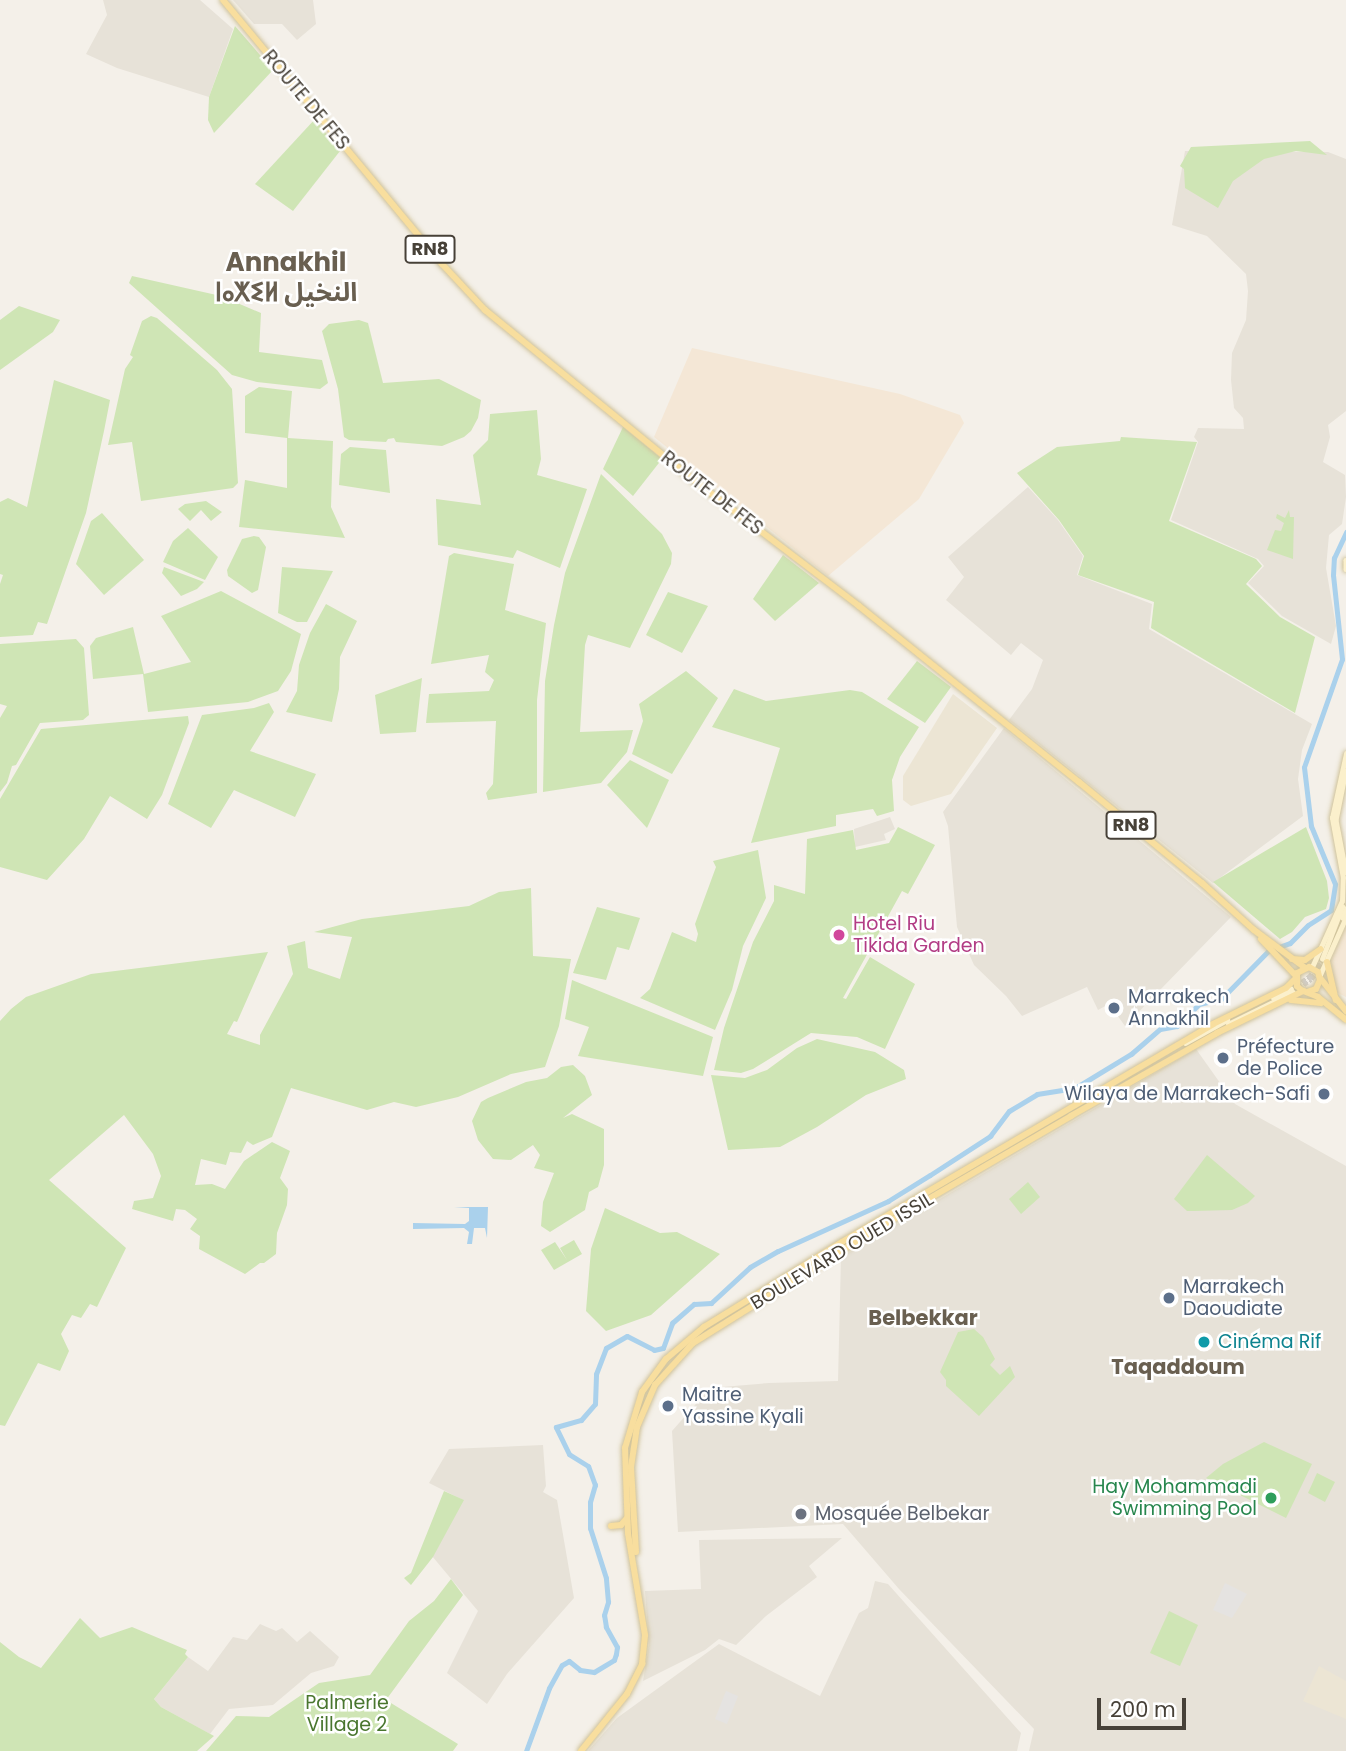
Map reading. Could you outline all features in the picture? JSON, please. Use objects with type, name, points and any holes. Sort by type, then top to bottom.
[{"type":"main road","name":"ROUTE DE FES","points":[[223,0],[442,264],[485,310],[687,475],[859,606],[1202,883],[1287,960],[1295,977]]},
{"type":"main road","points":[[1346,560],[1346,569]]},
{"type":"main road","points":[[1305,991],[1317,988],[1340,915],[1343,882],[1332,818],[1346,754]]},
{"type":"main road","points":[[1346,771],[1336,820],[1346,872]]},
{"type":"main road","points":[[1308,967],[1321,950],[1342,903]]},
{"type":"main road","points":[[1337,1001],[1324,961],[1346,909]]},
{"type":"main road","points":[[1324,961],[1346,917]]},
{"type":"main road","points":[[1281,990],[1289,977],[1287,960],[1305,960],[1321,950]]},
{"type":"main road","name":"ROUTE DE FES","points":[[1287,960],[1308,967]]},
{"type":"main road","name":"RN8","points":[[1308,967],[1320,976],[1346,1011]]},
{"type":"main road","name":"BOULEVARD OUED ISSIL","points":[[581,1751],[620,1705],[639,1675],[646,1647],[628,1516],[625,1448],[634,1413],[656,1370],[679,1346],[704,1327],[842,1242],[1243,1007],[1281,990],[1308,967]]},
{"type":"main road","name":"RN8","points":[[1295,977],[1305,991],[1329,1005],[1346,1020]]},
{"type":"main road","name":"BOULEVARD OUED ISSIL","points":[[638,1582],[631,1467],[633,1442],[651,1391],[681,1354],[708,1332],[870,1233],[1251,1012],[1292,991],[1185,1043]]},
{"type":"main road","name":"BOULEVARD OUED ISSIL","points":[[1216,1033],[1305,991]]},
{"type":"main road","points":[[1282,1002],[1308,999],[1329,1005]]},
{"type":"main road","points":[[611,1526],[621,1525],[628,1516]]},
{"type":"shaded area","points":[[103,0],[200,0],[233,29],[209,97],[117,68],[86,54],[107,15]]},
{"type":"shaded area","points":[[233,0],[313,0],[316,24],[297,40],[282,24],[254,24]]},
{"type":"shaded area","points":[[1185,151],[1328,152],[1346,159],[1346,411],[1328,425],[1330,437],[1323,462],[1345,475],[1346,497],[1342,524],[1329,535],[1326,568],[1336,626],[1331,644],[1282,616],[1248,583],[1264,566],[1258,559],[1171,520],[1198,442],[1194,437],[1198,428],[1244,429],[1243,418],[1234,408],[1231,380],[1232,353],[1246,320],[1246,274],[1207,236],[1172,225]]},
{"type":"shaded area","points":[[692,348],[900,394],[960,415],[964,423],[919,499],[828,576],[654,437]]},
{"type":"shaded area","points":[[1028,487],[1058,520],[1083,556],[1077,575],[1152,604],[1149,629],[1312,724],[1302,750],[1298,779],[1303,816],[1213,883],[1009,720],[1032,689],[1043,660],[1021,643],[1011,655],[946,600],[964,577],[948,557]]},
{"type":"shaded area","points":[[953,694],[997,728],[951,794],[911,806],[903,800],[903,776]]},
{"type":"shaded area","points":[[1004,728],[1231,917],[1125,1026],[1109,1004],[1098,1010],[1087,987],[1022,1016],[974,965],[957,927],[948,826],[943,812]]},
{"type":"shaded area","points":[[890,817],[895,829],[884,834],[886,840],[855,847],[854,829]]},
{"type":"shaded area","points":[[1346,926],[1346,997],[1336,992],[1329,964]]},
{"type":"shaded area","points":[[1196,1049],[1235,1104],[1346,1166],[1346,1751],[1029,1751],[1034,1729],[899,1589],[843,1524],[678,1532],[672,1431],[710,1388],[838,1381],[841,1257]]},
{"type":"shaded area","points":[[543,1445],[546,1486],[543,1492],[557,1500],[574,1598],[507,1674],[487,1704],[447,1673],[478,1611],[432,1556],[463,1500],[429,1483],[449,1449]]},
{"type":"shaded area","points":[[842,1538],[809,1566],[817,1577],[766,1616],[736,1645],[719,1639],[705,1650],[643,1681],[649,1645],[645,1591],[701,1589],[699,1540]]},
{"type":"shaded area","points":[[875,1581],[888,1584],[1021,1733],[1017,1751],[588,1751],[617,1718],[719,1644],[820,1696],[859,1613],[868,1608]]},
{"type":"shaded area","points":[[1225,1583],[1247,1594],[1232,1618],[1213,1610]]},
{"type":"shaded area","points":[[260,1624],[276,1631],[282,1628],[297,1642],[310,1631],[339,1657],[334,1666],[311,1673],[273,1705],[229,1709],[210,1734],[161,1707],[154,1699],[188,1657],[208,1671],[233,1637],[247,1640]]},
{"type":"shaded area","points":[[1319,1666],[1346,1681],[1346,1719],[1303,1701]]},
{"type":"shaded area","points":[[726,1691],[738,1696],[727,1724],[715,1719]]},
{"type":"green space","points":[[235,26],[273,70],[214,133],[208,120],[209,97]]},
{"type":"green space","points":[[315,119],[340,151],[293,211],[255,184]]},
{"type":"green space","points":[[1310,141],[1327,155],[1296,151],[1264,159],[1233,181],[1218,208],[1185,188],[1184,169],[1180,166],[1191,147]]},
{"type":"green space","points":[[132,276],[221,296],[261,313],[259,352],[322,360],[328,383],[320,389],[257,382],[232,375],[129,283]]},
{"type":"green space","points":[[19,306],[60,320],[53,332],[0,370],[0,320]]},
{"type":"green space","points":[[151,316],[157,318],[217,370],[232,389],[238,483],[233,488],[141,501],[132,442],[108,445],[125,369],[133,357],[130,355],[142,321]]},
{"type":"green space","points":[[359,320],[368,323],[383,383],[439,379],[481,400],[478,418],[471,431],[464,437],[442,446],[396,442],[394,438],[386,442],[349,440],[344,437],[338,389],[322,331],[329,324]]},
{"type":"green space","points":[[54,380],[110,400],[104,431],[86,513],[47,624],[38,622],[33,635],[0,637],[0,584],[3,575],[0,574],[0,502],[8,498],[27,507]]},
{"type":"green space","points":[[259,387],[292,391],[288,438],[333,441],[331,507],[345,538],[239,527],[245,480],[287,488],[287,438],[245,433],[245,396]]},
{"type":"green space","points":[[537,410],[541,459],[537,475],[587,489],[560,568],[517,550],[513,558],[438,545],[436,499],[481,505],[473,455],[488,440],[490,414]]},
{"type":"green space","points":[[623,427],[662,459],[633,496],[603,469]]},
{"type":"green space","points":[[1121,437],[1197,442],[1169,521],[1256,559],[1262,566],[1246,584],[1280,617],[1315,637],[1295,713],[1151,628],[1154,602],[1078,575],[1084,556],[1059,520],[1017,473],[1057,447],[1120,441]]},
{"type":"green space","points":[[350,447],[386,450],[390,493],[339,485],[341,454]]},
{"type":"green space","points":[[601,474],[662,534],[672,553],[671,564],[630,648],[588,635],[585,645],[580,732],[633,730],[627,752],[601,783],[543,792],[545,681],[554,625],[565,573]]},
{"type":"green space","points":[[206,501],[222,512],[211,521],[201,510],[190,521],[178,509],[185,504]]},
{"type":"green space","points":[[1289,510],[1290,517],[1294,517],[1293,559],[1267,550],[1275,530],[1281,531],[1284,523],[1276,518],[1277,514],[1285,518]]},
{"type":"green space","points":[[102,513],[144,560],[104,595],[76,564],[91,521]]},
{"type":"green space","points":[[188,528],[218,557],[205,580],[163,562],[173,541]]},
{"type":"green space","points":[[259,537],[266,547],[258,590],[252,593],[228,576],[227,570],[242,539]]},
{"type":"green space","points":[[454,553],[514,564],[505,610],[546,623],[537,700],[537,793],[488,800],[486,793],[493,784],[496,721],[426,723],[429,694],[489,691],[494,680],[485,672],[489,655],[431,664],[449,556]]},
{"type":"green space","points":[[783,555],[819,583],[775,621],[753,599]]},
{"type":"green space","points":[[164,567],[204,582],[197,589],[181,596],[162,573]]},
{"type":"green space","points":[[282,567],[333,571],[307,622],[297,622],[278,613]]},
{"type":"green space","points":[[221,591],[301,634],[291,671],[278,691],[248,702],[148,712],[143,674],[93,679],[90,646],[96,638],[133,627],[144,674],[191,662],[161,616]]},
{"type":"green space","points":[[668,592],[708,606],[682,653],[646,635]]},
{"type":"green space","points":[[326,604],[357,621],[340,657],[339,689],[332,722],[286,712],[297,691],[299,665],[310,633]]},
{"type":"green space","points":[[76,639],[84,648],[89,715],[83,720],[40,723],[16,765],[12,766],[7,783],[0,792],[0,718],[7,706],[0,704],[0,644]]},
{"type":"green space","points":[[917,661],[951,687],[925,723],[887,699]]},
{"type":"green space","points":[[686,671],[718,698],[672,774],[632,754],[643,721],[639,704]]},
{"type":"green space","points":[[422,678],[416,732],[380,734],[375,695]]},
{"type":"green space","points":[[734,689],[766,701],[850,690],[862,692],[919,727],[900,757],[892,780],[894,811],[877,816],[873,809],[836,815],[836,826],[751,843],[780,748],[712,727]]},
{"type":"green space","points":[[269,703],[274,712],[250,751],[316,774],[295,817],[234,790],[211,828],[168,804],[202,715],[254,708]]},
{"type":"green space","points":[[188,716],[189,723],[162,795],[147,819],[110,796],[84,839],[47,880],[0,867],[0,799],[41,729]]},
{"type":"green space","points":[[630,760],[669,780],[647,828],[607,785]]},
{"type":"green space","points":[[898,827],[935,845],[908,894],[902,891],[843,998],[846,999],[870,957],[915,984],[885,1049],[857,1037],[811,1033],[753,1069],[741,1073],[714,1070],[724,1028],[753,942],[774,901],[774,885],[805,894],[807,839],[853,830],[856,850],[889,843]]},
{"type":"green space","points":[[1306,827],[1327,881],[1329,898],[1326,909],[1305,917],[1292,932],[1280,939],[1213,882]]},
{"type":"green space","points":[[758,850],[766,898],[743,946],[732,990],[715,1030],[640,998],[650,989],[672,932],[696,942],[698,934],[695,924],[716,867],[713,861]]},
{"type":"green space","points":[[531,888],[533,956],[571,959],[559,1026],[545,1067],[511,1074],[458,1097],[416,1107],[394,1102],[367,1110],[291,1088],[272,1137],[253,1145],[247,1141],[241,1153],[230,1152],[226,1165],[201,1159],[195,1185],[212,1184],[225,1189],[244,1161],[272,1142],[290,1151],[280,1178],[288,1189],[287,1205],[277,1233],[276,1254],[264,1263],[245,1274],[199,1249],[200,1236],[190,1229],[197,1219],[185,1210],[176,1209],[173,1221],[132,1209],[134,1201],[153,1198],[161,1176],[153,1154],[124,1115],[49,1180],[126,1248],[97,1307],[90,1304],[81,1318],[72,1315],[61,1334],[69,1351],[60,1371],[38,1363],[5,1426],[0,1425],[0,1021],[11,1009],[26,997],[91,974],[268,952],[237,1022],[234,1021],[227,1034],[260,1045],[260,1035],[293,974],[287,946],[305,941],[308,968],[340,979],[352,937],[314,932],[362,919],[469,906],[499,892]]},
{"type":"green space","points":[[597,907],[640,918],[629,950],[617,947],[606,980],[573,973]]},
{"type":"green space","points":[[572,980],[713,1037],[703,1076],[578,1056],[589,1027],[565,1019]]},
{"type":"green space","points":[[817,1039],[875,1052],[904,1070],[906,1079],[866,1095],[780,1147],[728,1150],[711,1075],[745,1078],[767,1070],[797,1048]]},
{"type":"green space","points":[[573,1065],[585,1076],[592,1095],[563,1118],[572,1114],[604,1129],[604,1165],[598,1187],[589,1192],[585,1210],[550,1232],[541,1226],[543,1202],[554,1173],[534,1168],[540,1155],[533,1145],[511,1160],[493,1159],[478,1140],[472,1121],[481,1102],[488,1098],[526,1082],[547,1078],[561,1067]]},
{"type":"green space","points":[[1207,1155],[1255,1196],[1248,1203],[1232,1210],[1187,1211],[1174,1199]]},
{"type":"green space","points":[[1028,1182],[1040,1197],[1021,1214],[1009,1199]]},
{"type":"green space","points":[[605,1208],[660,1233],[677,1232],[720,1254],[651,1315],[606,1331],[586,1311],[591,1249]]},
{"type":"green space","points":[[574,1240],[582,1254],[554,1270],[541,1250],[555,1242],[567,1260],[560,1248]]},
{"type":"green space","points":[[974,1329],[983,1337],[995,1359],[990,1365],[1000,1375],[1010,1366],[1015,1377],[979,1416],[946,1386],[946,1380],[940,1372],[958,1332]]},
{"type":"green space","name":"Hay Mohammadi Swimming Pool","points":[[1264,1442],[1312,1464],[1286,1518],[1206,1478],[1223,1464]]},
{"type":"green space","points":[[1317,1473],[1335,1482],[1325,1502],[1308,1493]]},
{"type":"green space","points":[[444,1491],[464,1500],[433,1557],[411,1585],[404,1578],[411,1573]]},
{"type":"green space","name":"Palmerie Village 2","points":[[451,1579],[463,1595],[386,1700],[458,1744],[453,1751],[206,1751],[236,1716],[269,1717],[319,1683],[370,1675],[409,1621],[434,1601]]},
{"type":"green space","points":[[1169,1611],[1198,1625],[1180,1666],[1150,1653]]},
{"type":"green space","points":[[80,1618],[100,1638],[132,1627],[187,1650],[185,1654],[188,1657],[154,1699],[161,1707],[214,1736],[197,1751],[0,1751],[0,1642],[19,1657],[41,1668]]},
{"type":"water","points":[[454,1207],[488,1207],[487,1238],[485,1228],[474,1228],[472,1244],[467,1244],[469,1232],[464,1228],[413,1229],[413,1223],[465,1224],[469,1221],[469,1208]]},
{"type":"waterway","points":[[526,1751],[549,1688],[562,1665],[569,1661],[580,1670],[594,1672],[614,1660],[616,1654],[617,1647],[606,1627],[604,1615],[608,1602],[606,1578],[590,1528],[590,1502],[595,1485],[588,1466],[569,1454],[556,1427],[581,1420],[595,1404],[596,1374],[606,1348],[627,1336],[654,1350],[663,1348],[672,1323],[694,1304],[711,1303],[750,1267],[778,1251],[888,1201],[990,1136],[1009,1111],[1037,1094],[1075,1088],[1131,1054],[1160,1029],[1177,1026],[1199,1004],[1221,999],[1268,951],[1290,943],[1308,925],[1331,910],[1335,884],[1311,826],[1304,767],[1342,659],[1333,575],[1334,558],[1346,532]]},
{"type":"tunnel","points":[[1291,989],[1309,977],[1322,959]]},
{"type":"tunnel","points":[[1293,992],[1311,979],[1324,962]]},
{"type":"place","name":"Hotel Riu Tikida Garden","points":[[839,935]]},
{"type":"place","name":"Marrakech Annakhil","points":[[1114,1008]]},
{"type":"place","name":"Préfecture de Police","points":[[1223,1058]]},
{"type":"place","name":"Wilaya de Marrakech-Safi","points":[[1324,1094]]},
{"type":"place","name":"Marrakech Daoudiate","points":[[1169,1298]]},
{"type":"place","name":"Cinéma Rif","points":[[1204,1342]]},
{"type":"place","name":"Maitre Yassine Kyali","points":[[668,1406]]},
{"type":"place","name":"Hay Mohammadi Swimming Pool","points":[[1271,1498]]},
{"type":"place","name":"Mosquée Belbekar","points":[[801,1514]]},
{"type":"district","name":"Annakhil ⵏⴰⵅⵉⵍ النخيل","points":[[286,278]]},
{"type":"district","name":"Belbekkar","points":[[923,1318]]},
{"type":"district","name":"Taqaddoum","points":[[1178,1367]]}]
